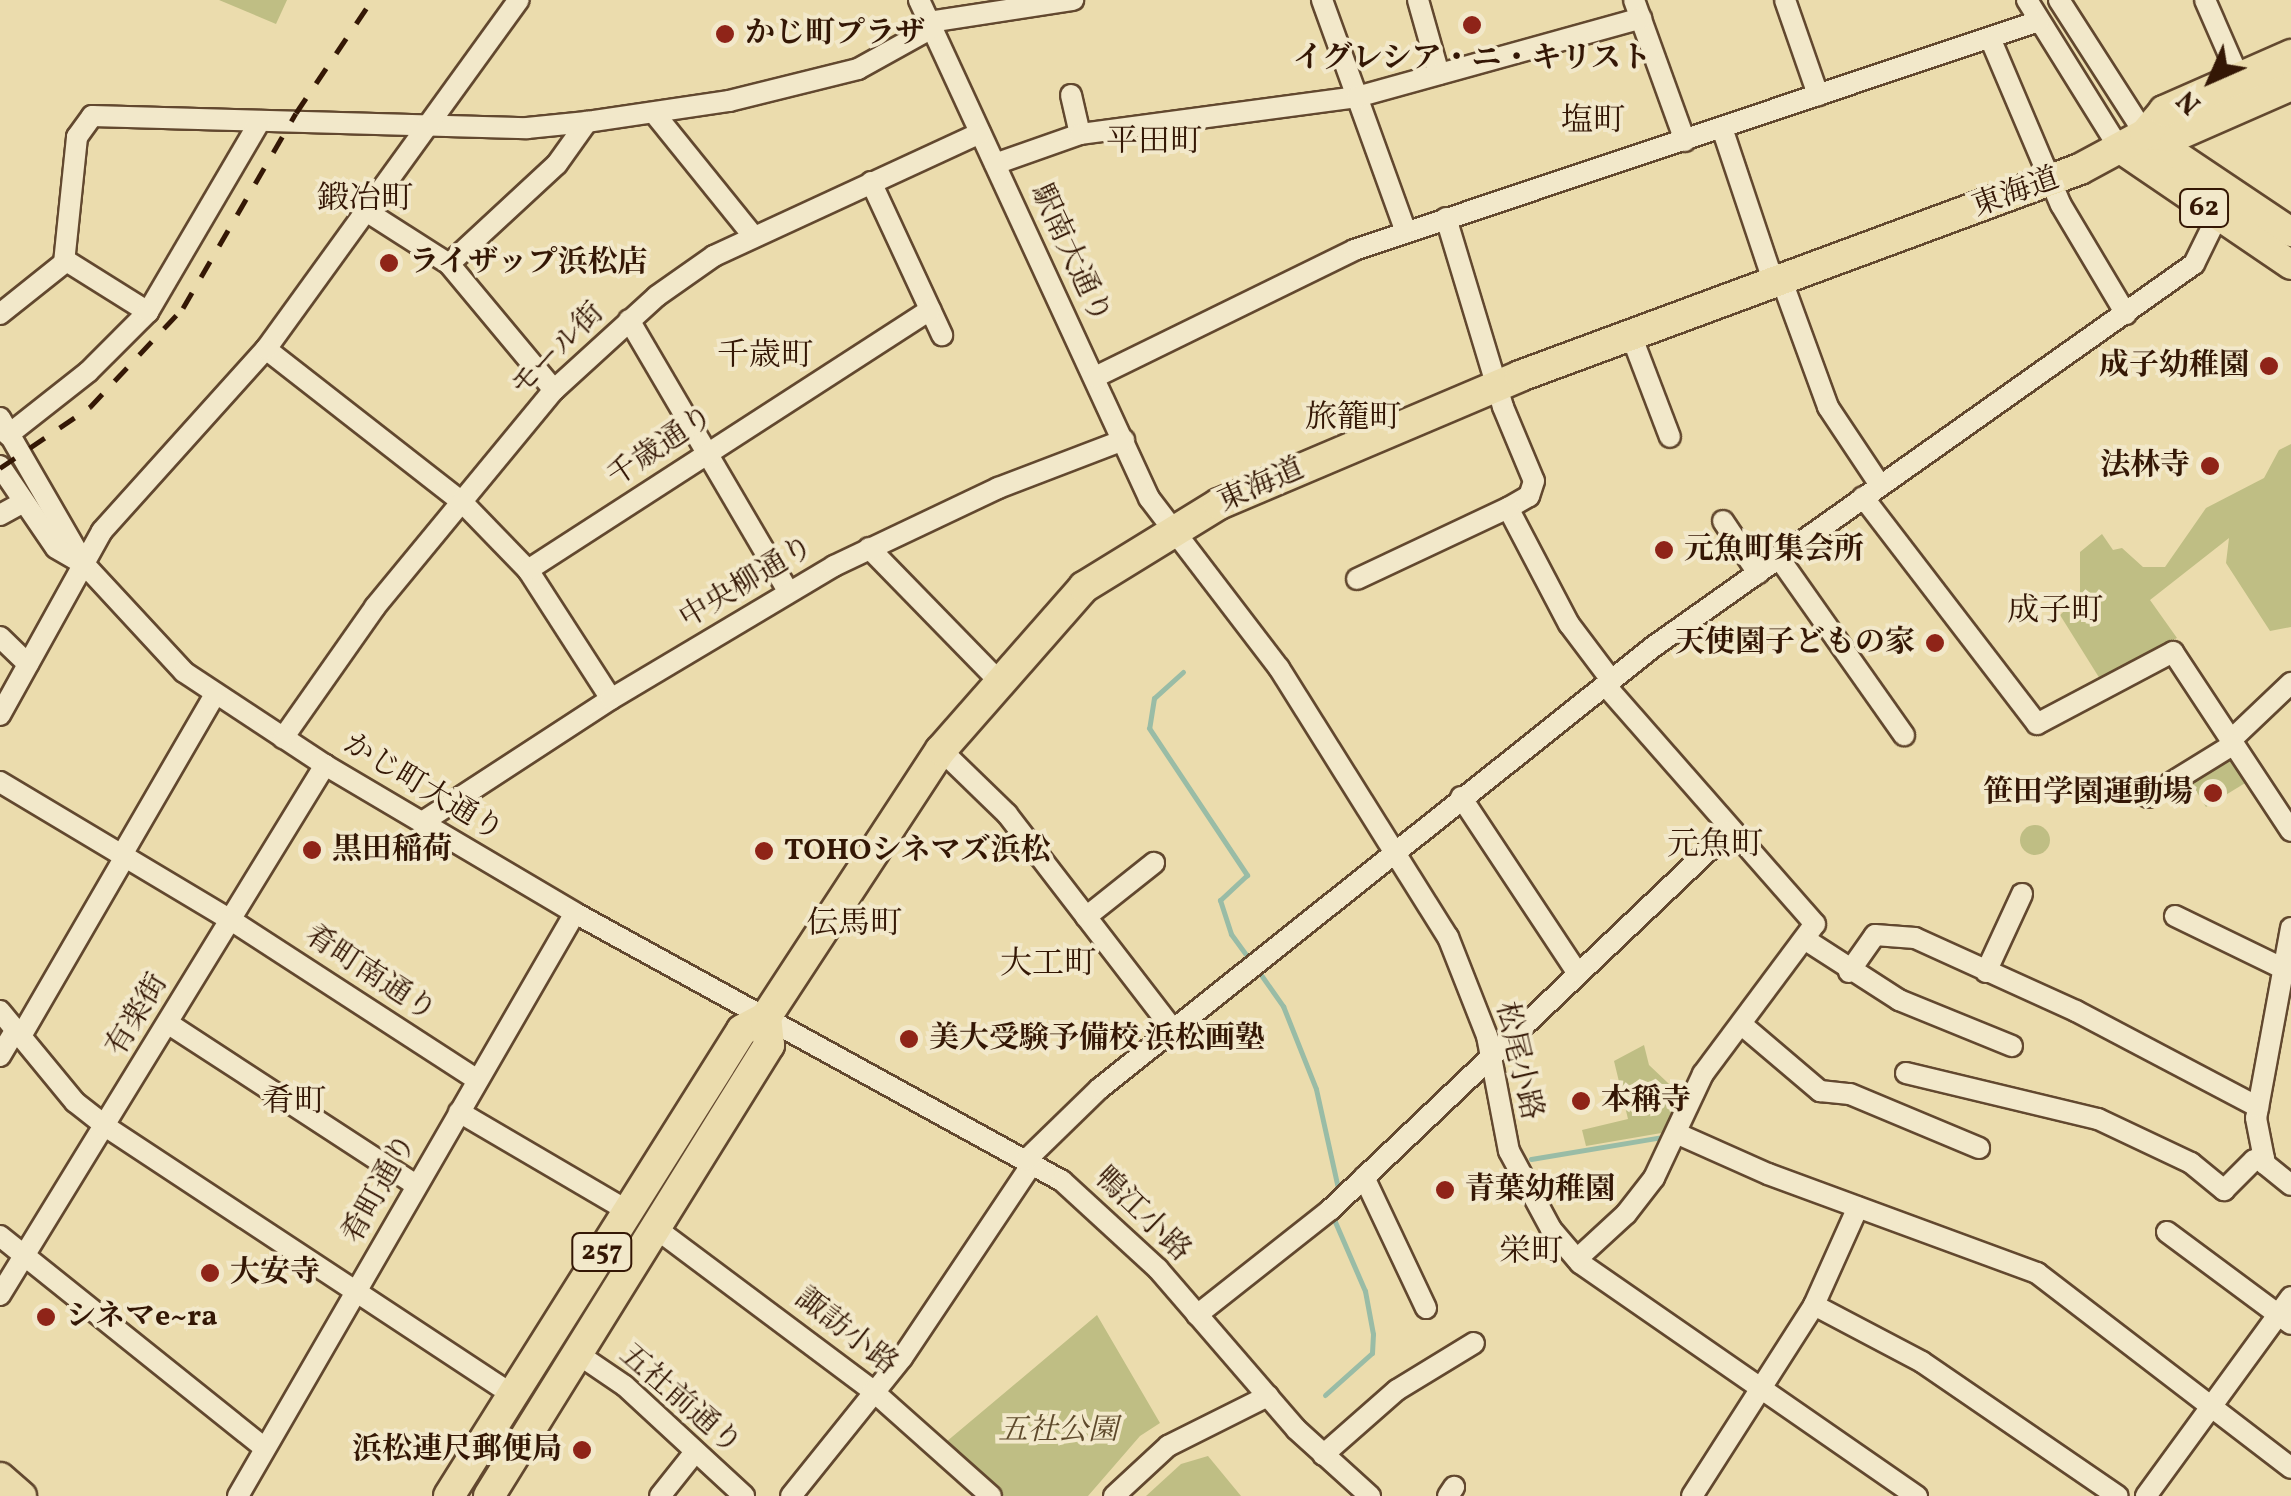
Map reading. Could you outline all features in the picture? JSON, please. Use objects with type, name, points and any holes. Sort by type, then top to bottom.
[{"type":"highway","name":"東海道","points":[[766,1017],[941,750],[997,679],[1084,587],[1172,530],[1218,504],[1497,385],[2052,180],[2132,141],[2164,111],[2291,55]]},
{"type":"highway","name":"東海道","points":[[2132,141],[2175,136],[2291,85]]},
{"type":"highway","name":"257","points":[[449,1496],[742,1030],[766,1017],[769,1044],[489,1496]]},
{"type":"highway","points":[[0,1478],[21,1496]]},
{"type":"main road","name":"62","points":[[2132,141],[2217,217],[2291,266]]},
{"type":"main road","name":"62","points":[[2132,141],[2291,232]]},
{"type":"street","points":[[0,715],[102,531],[266,349],[424,123],[519,0]]},
{"type":"street","name":"駅南大通り","points":[[919,0],[1149,498],[1172,530]]},
{"type":"street","points":[[0,314],[65,260],[76,136],[92,116],[526,128],[587,122],[654,114],[858,69],[930,25],[1073,0]]},
{"type":"street","points":[[1322,0],[1406,232]]},
{"type":"street","points":[[1418,0],[1438,74]]},
{"type":"street","points":[[1785,0],[1818,96]]},
{"type":"street","points":[[2027,0],[2132,141]]},
{"type":"street","points":[[2059,0],[2132,141]]},
{"type":"street","points":[[2206,0],[2239,78]]},
{"type":"street","points":[[994,164],[1080,134],[1358,97],[1637,9],[1685,141]]},
{"type":"street","points":[[1095,377],[1266,291],[1406,232],[2039,20]]},
{"type":"street","points":[[1990,38],[2052,180],[2126,314]]},
{"type":"street","points":[[1071,94],[1080,134]]},
{"type":"street","points":[[654,114],[754,238]]},
{"type":"street","points":[[85,565],[72,532],[4,426],[88,372],[148,312],[260,121]]},
{"type":"street","points":[[449,264],[558,164],[587,122]]},
{"type":"street","points":[[1722,128],[1828,407],[1872,491],[2037,724],[2173,652],[2291,830]]},
{"type":"street","name":"モール街","points":[[283,738],[376,607],[554,390],[629,320],[714,256],[980,133]]},
{"type":"street","points":[[871,182],[942,335]]},
{"type":"street","points":[[366,211],[449,264],[554,390]]},
{"type":"street","points":[[790,1496],[873,1391],[1032,1164],[1026,1160],[1172,1028],[1393,850],[1609,684],[1872,491],[2199,260],[2217,217]]},
{"type":"street","points":[[1357,579],[1508,508],[1529,496],[1534,481],[1497,385],[1446,218]]},
{"type":"street","points":[[65,260],[148,312]]},
{"type":"street","name":"千歳通り","points":[[528,570],[930,310]]},
{"type":"street","points":[[629,320],[788,591]]},
{"type":"street","points":[[1631,335],[1670,438]]},
{"type":"street","points":[[266,349],[462,502],[528,570],[611,698]]},
{"type":"street","name":"中央柳通り","points":[[424,821],[611,698],[788,591],[998,488],[1124,440]]},
{"type":"street","points":[[0,466],[56,548],[85,565]]},
{"type":"street","points":[[0,516],[22,503]]},
{"type":"street","points":[[1508,508],[1570,624],[1609,684],[1728,831],[1814,924],[1806,940],[1703,1074],[1678,1134],[1632,1207],[1577,1260]]},
{"type":"street","points":[[1724,521],[1758,573]]},
{"type":"street","name":"松尾小路","points":[[1172,530],[1279,668],[1457,955],[1490,1053],[1508,1150],[1551,1229],[1577,1260],[1916,1496]]},
{"type":"street","points":[[869,548],[997,679]]},
{"type":"street","points":[[1780,558],[1904,736]]},
{"type":"street","name":"かじ町大通り","points":[[85,565],[152,643],[214,696],[575,913],[766,1017]]},
{"type":"street","points":[[0,637],[28,664]]},
{"type":"street","points":[[2148,797],[2233,742],[2291,683]]},
{"type":"street","points":[[0,1056],[18,1032],[118,850],[214,696]]},
{"type":"street","points":[[941,750],[1008,814],[1172,1028]]},
{"type":"street","name":"有楽街","points":[[0,1295],[108,1128],[326,765]]},
{"type":"street","name":"肴町南通り","points":[[0,782],[231,920],[476,1080]]},
{"type":"street","points":[[1460,798],[1578,974]]},
{"type":"street","points":[[1197,1315],[1364,1177],[1490,1053],[1728,831]]},
{"type":"street","points":[[1086,917],[1154,863]]},
{"type":"street","points":[[1986,972],[2022,894]]},
{"type":"street","name":"肴町通り","points":[[238,1496],[575,913]]},
{"type":"street","points":[[2175,916],[2282,968]]},
{"type":"street","points":[[2291,928],[2282,968],[2284,994],[2258,1108],[2264,1158],[2291,1185]]},
{"type":"street","points":[[1849,972],[1883,932],[1915,938],[2076,1011],[2258,1108]]},
{"type":"street","points":[[1806,940],[1849,972],[1899,1000],[2012,1046]]},
{"type":"street","points":[[0,1012],[75,1102],[108,1128],[354,1296],[512,1394]]},
{"type":"street","name":"鴨江小路","points":[[766,1017],[1026,1160],[1087,1199],[1323,1455],[1370,1496]]},
{"type":"street","points":[[169,1024],[416,1184]]},
{"type":"street","points":[[1741,1024],[1820,1091],[1850,1094],[1980,1148]]},
{"type":"street","points":[[1906,1073],[2023,1106],[2098,1119],[2192,1163],[2224,1190],[2254,1160],[2264,1158]]},
{"type":"street","points":[[459,1112],[628,1211]]},
{"type":"street","points":[[1678,1134],[1858,1208],[2037,1273],[2291,1468]]},
{"type":"street","points":[[1364,1177],[1426,1308]]},
{"type":"street","points":[[1692,1496],[1814,1305],[1858,1208]]},
{"type":"street","name":"諏訪小路","points":[[654,1228],[873,1391],[989,1495]]},
{"type":"street","points":[[2146,1496],[2287,1312],[2166,1232]]},
{"type":"street","points":[[0,1236],[265,1448]]},
{"type":"street","points":[[1814,1305],[1922,1362],[2118,1496]]},
{"type":"street","points":[[1323,1455],[1398,1390],[1474,1343]]},
{"type":"street","name":"五社前通り","points":[[575,1352],[624,1386],[744,1496]]},
{"type":"street","points":[[1114,1496],[1168,1446],[1268,1396]]},
{"type":"street","points":[[660,1496],[695,1452]]},
{"type":"green space","points":[[219,0],[287,0],[276,24]]},
{"type":"green space","points":[[2291,444],[2291,627],[2270,631],[2226,563],[2229,538],[2150,600],[2177,638],[2100,679],[2060,615],[2080,596],[2080,552],[2102,534],[2113,550],[2122,548],[2143,567],[2165,567],[2206,508],[2264,478],[2279,450]]},
{"type":"green space","name":"笹田学園運動場","points":[[2230,753],[2255,777],[2206,807],[2189,779]]},
{"type":"green space","points":[[2035,825],[2049,834],[2050,840],[2041,854],[2035,855],[2021,846],[2020,840],[2029,826]]},
{"type":"green space","points":[[1644,1045],[1649,1065],[1686,1100],[1673,1131],[1586,1146],[1582,1130],[1628,1119],[1614,1061]]},
{"type":"green space","name":"五社公園","points":[[1097,1315],[1160,1423],[1140,1436],[1088,1496],[1002,1496],[946,1442]]},
{"type":"green space","points":[[1208,1456],[1241,1496],[1146,1496],[1181,1464]]},
{"type":"waterway","points":[[1183,672],[1154,698],[1149,728],[1247,875],[1220,900],[1231,934],[1252,963]]},
{"type":"waterway","points":[[1259,972],[1283,1006],[1316,1089],[1339,1193]]},
{"type":"waterway","points":[[1531,1159],[1669,1136]]},
{"type":"waterway","points":[[1325,1395],[1372,1353],[1373,1334],[1365,1291],[1333,1217]]},
{"type":"railway","points":[[0,468],[90,407],[183,308],[296,113],[372,0]]},
{"type":"place","name":"イグレシア・ニ・キリスト","points":[[1472,25]]},
{"type":"place","name":"かじ町プラザ","points":[[725,34]]},
{"type":"place","name":"ライザップ浜松店","points":[[389,263]]},
{"type":"place","name":"成子幼稚園","points":[[2269,366]]},
{"type":"place","name":"法林寺","points":[[2210,466]]},
{"type":"place","name":"元魚町集会所","points":[[1664,550]]},
{"type":"place","name":"天使園子どもの家","points":[[1935,643]]},
{"type":"place","name":"笹田学園運動場","points":[[2213,793]]},
{"type":"place","name":"黒田稲荷","points":[[312,850]]},
{"type":"place","name":"TOHOシネマズ浜松","points":[[764,851]]},
{"type":"place","name":"美大受験予備校 浜松画塾","points":[[909,1039]]},
{"type":"place","name":"本稱寺","points":[[1581,1101]]},
{"type":"place","name":"青葉幼稚園","points":[[1445,1190]]},
{"type":"place","name":"大安寺","points":[[210,1273]]},
{"type":"place","name":"シネマe~ra","points":[[46,1317]]},
{"type":"place","name":"浜松連尺郵便局","points":[[582,1450]]},
{"type":"district","name":"塩町","points":[[1593,122]]},
{"type":"district","name":"平田町","points":[[1154,143]]},
{"type":"district","name":"鍛冶町","points":[[365,200]]},
{"type":"district","name":"千歳町","points":[[765,357]]},
{"type":"district","name":"旅籠町","points":[[1353,419]]},
{"type":"district","name":"成子町","points":[[2055,612]]},
{"type":"district","name":"元魚町","points":[[1715,846]]},
{"type":"district","name":"伝馬町","points":[[854,925]]},
{"type":"district","name":"大工町","points":[[1048,965]]},
{"type":"district","name":"肴町","points":[[294,1103]]},
{"type":"district","name":"栄町","points":[[1531,1253]]}]
